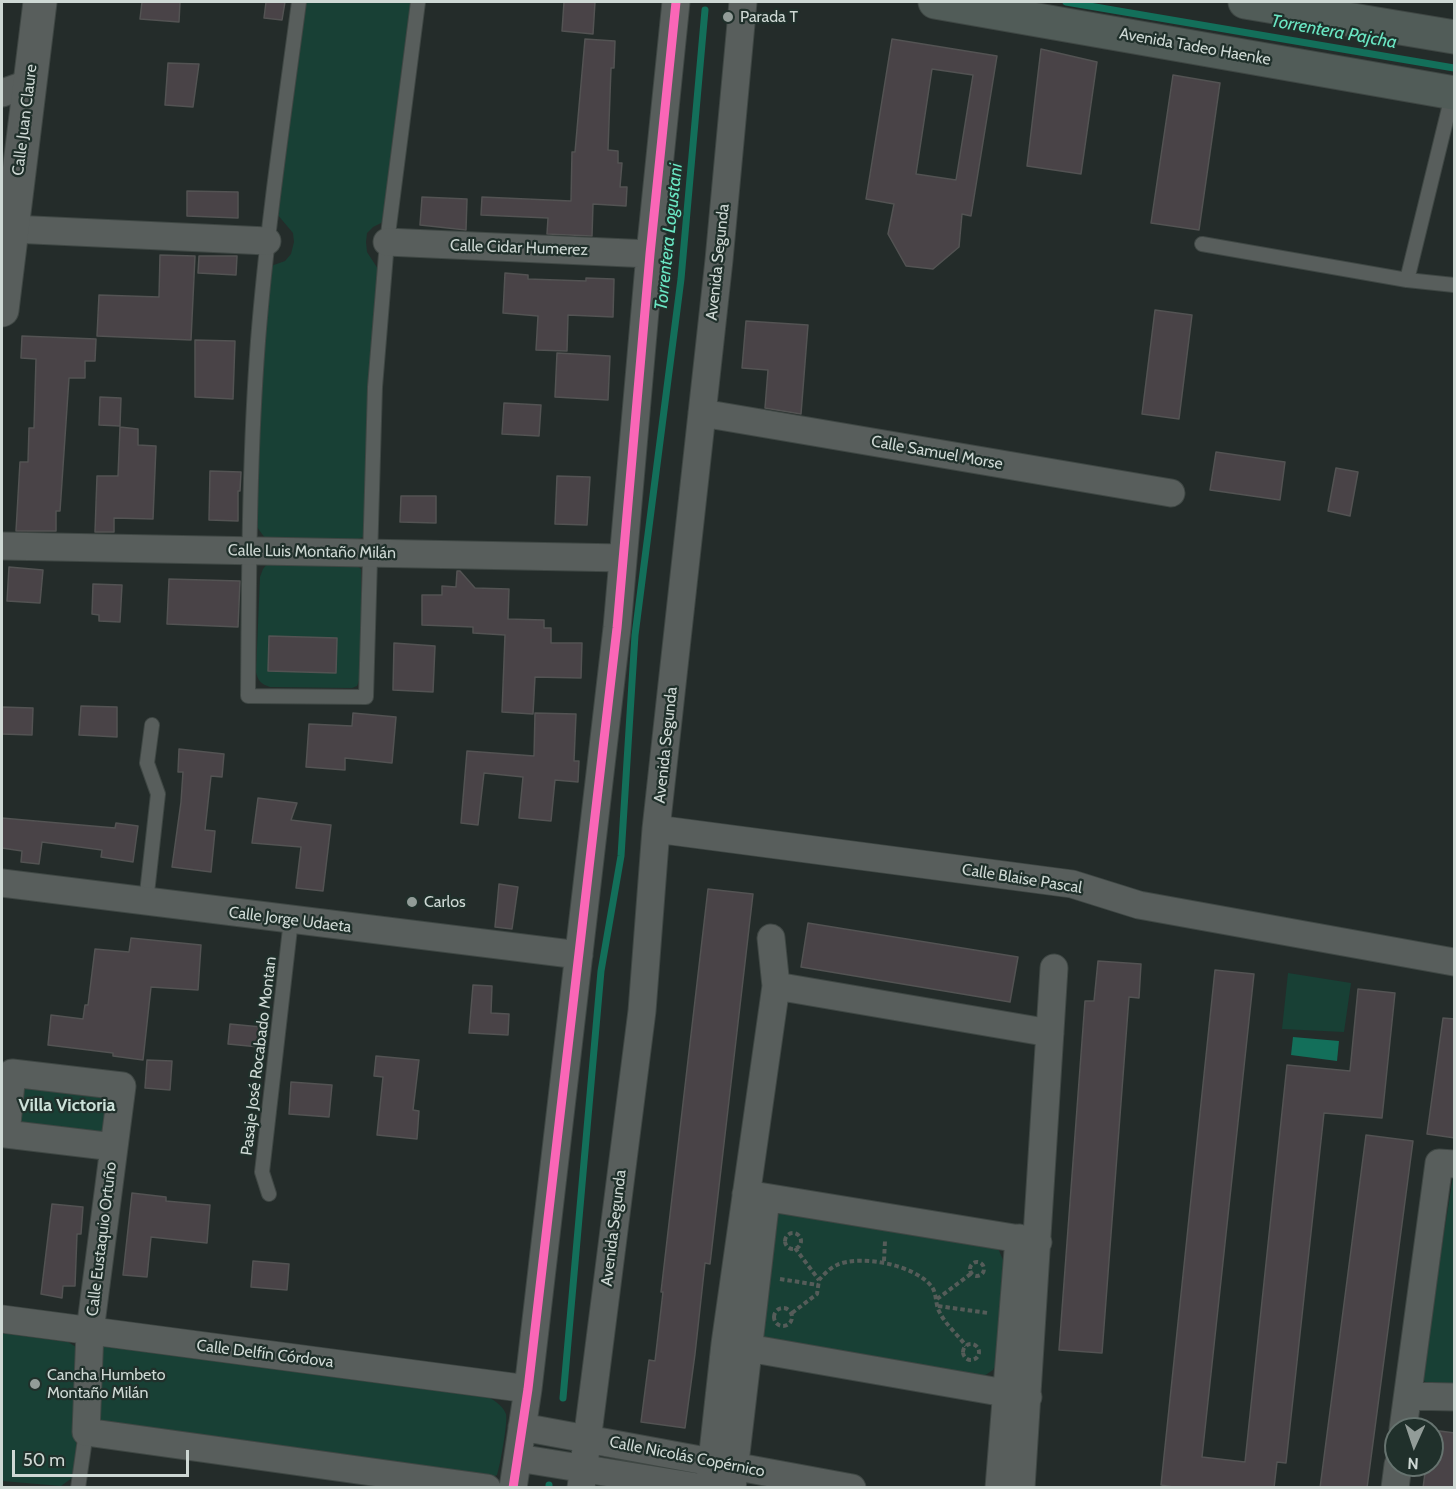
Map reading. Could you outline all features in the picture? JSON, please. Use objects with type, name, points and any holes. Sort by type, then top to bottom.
[{"type":"main road","name":"Avenida Tadeo Haenke","points":[[935,2],[1454,92]]},
{"type":"main road","points":[[1245,2],[1455,37]]},
{"type":"street","name":"Calle Juan Claure","points":[[2,310],[12,229],[16,88],[40,2]]},
{"type":"street","points":[[513,1488],[528,1389],[617,628],[650,254],[676,2]]},
{"type":"street","name":"Avenida Segunda","points":[[582,1477],[642,1011],[656,829],[720,249],[743,2]]},
{"type":"street","points":[[12,229],[267,241]]},
{"type":"street","name":"Calle Cidar Humerez","points":[[387,242],[650,254]]},
{"type":"street","name":"Calle Samuel Morse","points":[[702,413],[1171,493]]},
{"type":"street","name":"Calle Luis Montaño Milán","points":[[2,546],[623,558]]},
{"type":"street","name":"Calle Blaise Pascal","points":[[656,829],[1072,884],[1139,905],[1455,962]]},
{"type":"street","name":"Calle Jorge Udaeta","points":[[2,883],[579,955]]},
{"type":"street","points":[[722,1476],[756,1196],[776,986],[771,938]]},
{"type":"street","points":[[999,1488],[1017,1395],[1028,1240],[1050,1033],[1054,968]]},
{"type":"street","points":[[776,986],[1050,1033]]},
{"type":"street","name":"Calle Eustaquio Ortuño","points":[[86,1432],[90,1331],[122,1086],[12,1073],[6,1134],[114,1147]]},
{"type":"street","points":[[1405,1417],[1439,1163],[1455,1164]]},
{"type":"street","points":[[756,1196],[1028,1240]]},
{"type":"street","name":"Calle Delfín Córdova","points":[[2,1319],[528,1389]]},
{"type":"street","points":[[736,1346],[1017,1395]]},
{"type":"street","points":[[1017,1395],[1022,1488]]},
{"type":"street","points":[[1408,1396],[1455,1397]]},
{"type":"street","name":"Calle Nicolás Copérnico","points":[[522,1427],[588,1438],[722,1476],[852,1488]]},
{"type":"street","points":[[86,1432],[486,1488]]},
{"type":"street","name":"Calle Nicolás Copérnico","points":[[518,1458],[582,1477],[704,1488]]},
{"type":"lane","points":[[299,2],[267,241],[258,343],[249,551],[248,696],[366,697],[375,387],[387,242],[418,2]]},
{"type":"lane","points":[[1407,280],[1454,92]]},
{"type":"lane","points":[[1202,244],[1407,280],[1455,285]]},
{"type":"lane","points":[[146,902],[158,794],[147,763],[152,725]]},
{"type":"lane","name":"Pasaje José Rocabado Montan","points":[[269,1194],[262,1172],[291,920]]},
{"type":"lane","points":[[78,1488],[86,1432]]},
{"type":"path","points":[[884,1261],[886,1230]]},
{"type":"path","points":[[795,1248],[800,1246],[801,1240],[799,1235],[792,1233],[785,1237],[785,1242],[788,1247],[795,1248],[819,1280]]},
{"type":"path","points":[[792,1313],[818,1294],[819,1280],[837,1264],[848,1261],[884,1261],[925,1280],[932,1287],[939,1312],[966,1346]]},
{"type":"path","points":[[937,1299],[972,1273]]},
{"type":"path","points":[[777,1278],[818,1285]]},
{"type":"path","points":[[938,1306],[996,1314]]},
{"type":"path","points":[[785,1308],[792,1313],[792,1319],[788,1325],[783,1326],[775,1321],[774,1316],[779,1309],[785,1308]]},
{"type":"path","points":[[973,1344],[977,1347],[979,1352],[975,1358],[966,1358],[963,1353],[966,1346],[973,1344]]},
{"type":"shaded area","points":[[304,2],[412,2],[388,214],[381,223],[367,233],[366,242],[367,252],[378,269],[371,380],[366,532],[363,537],[356,540],[265,538],[257,527],[263,343],[271,266],[285,261],[291,254],[294,242],[293,233],[277,214]]},
{"type":"shaded area","points":[[267,564],[357,566],[361,569],[361,676],[357,686],[352,688],[270,687],[259,680],[256,672],[260,577]]},
{"type":"shaded area","points":[[1288,973],[1351,983],[1344,1032],[1282,1029]]},
{"type":"shaded area","points":[[1293,1037],[1339,1041],[1337,1061],[1291,1055]]},
{"type":"shaded area","points":[[24,1084],[109,1091],[106,1133],[18,1123]]},
{"type":"shaded area","points":[[1453,1177],[1454,1389],[1426,1383],[1421,1377]]},
{"type":"shaded area","points":[[781,1213],[997,1246],[1003,1260],[996,1364],[993,1370],[981,1378],[766,1339],[762,1333],[775,1217]]},
{"type":"shaded area","points":[[2,1333],[68,1342],[76,1347],[82,1358],[75,1470],[72,1478],[61,1486],[2,1481]]},
{"type":"shaded area","points":[[101,1346],[485,1395],[500,1405],[506,1414],[505,1434],[497,1475],[486,1480],[95,1422]]},
{"type":"building","points":[[142,2],[180,2],[179,22],[140,19]]},
{"type":"building","points":[[266,2],[285,2],[282,20],[264,18]]},
{"type":"building","points":[[564,2],[595,2],[593,34],[562,31]]},
{"type":"building","points":[[585,39],[615,41],[614,68],[611,68],[608,150],[618,151],[618,163],[622,163],[620,187],[627,187],[626,206],[593,204],[592,236],[547,234],[548,218],[481,215],[482,197],[571,201],[572,152],[575,152]]},
{"type":"building","points":[[892,39],[997,56],[971,216],[962,214],[959,247],[933,269],[906,266],[888,234],[894,204],[866,199]],"holes":[[[932,69],[973,75],[956,180],[916,174]]]},
{"type":"building","points":[[1041,49],[1097,62],[1081,174],[1027,166]]},
{"type":"building","points":[[168,63],[199,64],[193,107],[165,105]]},
{"type":"building","points":[[1173,75],[1220,83],[1199,230],[1151,223]]},
{"type":"building","points":[[187,191],[238,192],[238,218],[187,216]]},
{"type":"building","points":[[422,197],[467,199],[466,230],[420,225]]},
{"type":"building","points":[[160,255],[195,256],[191,340],[97,336],[99,295],[159,297]]},
{"type":"building","points":[[199,256],[237,256],[236,275],[198,273]]},
{"type":"building","points":[[505,273],[528,275],[528,279],[586,281],[586,278],[614,279],[613,317],[568,315],[567,351],[536,350],[538,316],[503,313]]},
{"type":"building","points":[[1155,310],[1192,315],[1179,419],[1142,414]]},
{"type":"building","points":[[746,321],[808,325],[801,414],[765,408],[768,370],[742,368]]},
{"type":"building","points":[[22,336],[96,339],[95,361],[85,361],[85,378],[69,378],[60,511],[56,511],[56,531],[16,531],[20,462],[28,462],[29,428],[34,428],[36,359],[21,358]]},
{"type":"building","points":[[195,340],[235,341],[233,399],[195,397]]},
{"type":"building","points":[[557,353],[610,356],[608,400],[555,397]]},
{"type":"building","points":[[100,397],[121,398],[120,426],[99,425]]},
{"type":"building","points":[[504,403],[541,405],[539,436],[502,434]]},
{"type":"building","points":[[120,427],[138,429],[138,445],[156,446],[153,519],[114,518],[114,532],[95,532],[97,476],[118,476]]},
{"type":"building","points":[[1216,452],[1285,462],[1280,500],[1210,490]]},
{"type":"building","points":[[1336,468],[1358,472],[1350,516],[1328,511]]},
{"type":"building","points":[[210,471],[241,472],[240,491],[238,491],[238,521],[209,520]]},
{"type":"building","points":[[557,476],[590,477],[587,525],[555,524]]},
{"type":"building","points":[[401,496],[436,496],[436,523],[400,522]]},
{"type":"building","points":[[9,567],[43,570],[40,603],[7,601]]},
{"type":"building","points":[[457,571],[460,571],[475,588],[509,589],[508,619],[544,620],[544,628],[551,628],[551,643],[582,643],[581,678],[535,677],[533,714],[502,712],[505,635],[473,633],[473,627],[422,625],[422,595],[442,595],[442,586],[456,587]]},
{"type":"building","points":[[169,579],[240,581],[238,627],[167,624]]},
{"type":"building","points":[[93,584],[122,585],[120,622],[99,621],[99,615],[92,614]]},
{"type":"building","points":[[269,636],[337,638],[336,673],[268,671]]},
{"type":"building","points":[[394,643],[435,646],[433,692],[393,690]]},
{"type":"building","points":[[81,706],[117,707],[117,737],[79,735]]},
{"type":"building","points":[[2,707],[33,708],[32,735],[2,734]]},
{"type":"building","points":[[353,713],[396,717],[392,763],[345,758],[345,770],[306,767],[309,724],[352,726]]},
{"type":"building","points":[[535,713],[576,714],[574,761],[579,761],[578,782],[555,780],[551,821],[519,818],[523,777],[484,773],[478,825],[461,823],[467,751],[534,756]]},
{"type":"building","points":[[179,749],[224,754],[222,777],[211,776],[205,830],[215,831],[211,872],[172,867],[183,772],[178,772]]},
{"type":"building","points":[[258,798],[297,803],[291,820],[331,825],[323,891],[296,888],[301,847],[252,843]]},
{"type":"building","points":[[2,818],[115,828],[116,823],[138,826],[133,862],[101,857],[102,850],[42,842],[39,864],[21,862],[22,851],[2,848]]},
{"type":"building","points":[[499,884],[518,887],[512,929],[495,927]]},
{"type":"building","points":[[708,889],[753,894],[710,1264],[705,1263],[685,1428],[641,1422],[649,1360],[655,1361]]},
{"type":"building","points":[[808,923],[1018,957],[1010,1002],[801,967]]},
{"type":"building","points":[[131,938],[201,945],[198,990],[151,987],[143,1060],[113,1056],[113,1053],[48,1045],[51,1015],[83,1019],[85,1005],[88,1005],[95,949],[129,952]]},
{"type":"building","points":[[1098,961],[1141,964],[1139,998],[1129,997],[1102,1353],[1059,1350],[1085,1001],[1094,1001]]},
{"type":"building","points":[[1215,970],[1254,974],[1202,1457],[1245,1462],[1287,1065],[1350,1071],[1358,989],[1395,993],[1382,1118],[1324,1113],[1286,1463],[1277,1462],[1274,1488],[1180,1488],[1161,1485]]},
{"type":"building","points":[[473,985],[492,986],[491,1013],[509,1014],[508,1035],[469,1033]]},
{"type":"building","points":[[1443,1018],[1455,1019],[1455,1138],[1427,1134]]},
{"type":"building","points":[[230,1024],[261,1027],[259,1047],[228,1044]]},
{"type":"building","points":[[376,1056],[419,1060],[413,1110],[419,1111],[417,1139],[377,1135],[383,1077],[374,1076]]},
{"type":"building","points":[[147,1060],[172,1061],[170,1090],[145,1088]]},
{"type":"building","points":[[291,1082],[332,1085],[329,1117],[289,1114]]},
{"type":"building","points":[[1366,1135],[1413,1141],[1367,1488],[1320,1488]]},
{"type":"building","points":[[132,1193],[166,1197],[166,1201],[210,1205],[207,1243],[151,1237],[147,1277],[123,1275]]},
{"type":"building","points":[[52,1204],[83,1207],[81,1234],[77,1234],[75,1286],[63,1286],[62,1298],[41,1294]]},
{"type":"building","points":[[253,1261],[289,1264],[287,1290],[251,1287]]},
{"type":"building","points":[[1444,1432],[1455,1433],[1455,1488],[1423,1488],[1424,1477],[1444,1477]]},
{"type":"waterway","name":"Torrentera Pajcha","points":[[1066,2],[1454,68]]},
{"type":"waterway","name":"Torrentera Logustani","points":[[563,1398],[601,971],[621,856],[635,635],[681,279],[705,10]]},
{"type":"transit line","points":[[513,1488],[528,1389],[617,628],[650,254],[676,2]]},
{"type":"place","name":"Parada T","points":[[728,17]]},
{"type":"place","name":"Carlos","points":[[412,902]]},
{"type":"place","name":"Cancha Humbeto Montaño Milán","points":[[35,1384]]},
{"type":"district","name":"Villa Victoria","points":[[67,1106]]}]
